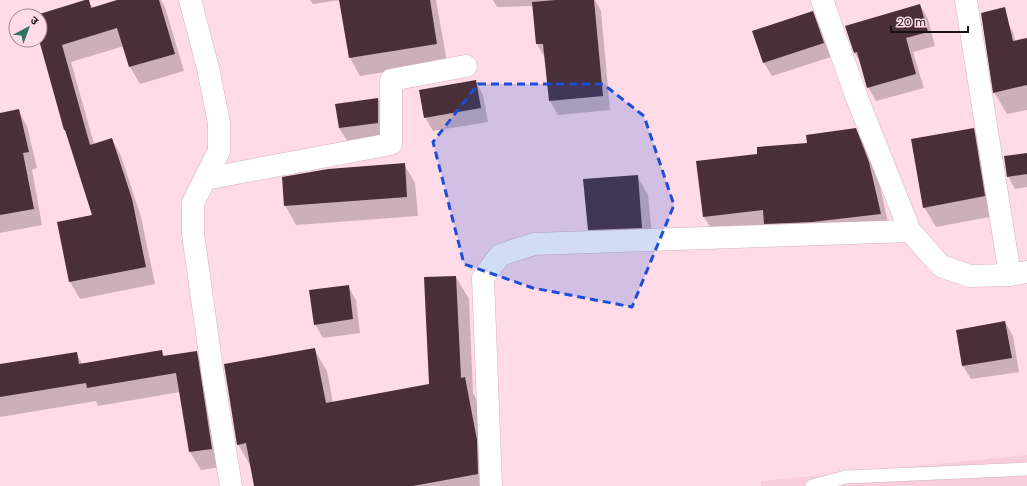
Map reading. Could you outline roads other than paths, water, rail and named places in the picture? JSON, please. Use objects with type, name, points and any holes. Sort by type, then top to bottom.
[{"type":"street","points":[[190,0],[208,68],[219,123],[219,151],[193,203],[193,234],[213,376],[231,486]]},
{"type":"street","points":[[822,0],[856,98],[910,231],[941,266],[970,276],[1018,273],[966,0]]},
{"type":"street","points":[[205,179],[391,144],[391,80],[466,66]]},
{"type":"street","points":[[491,486],[483,278],[500,255],[534,244],[910,231]]},
{"type":"lane","points":[[812,486],[846,477],[1027,469]]}]
